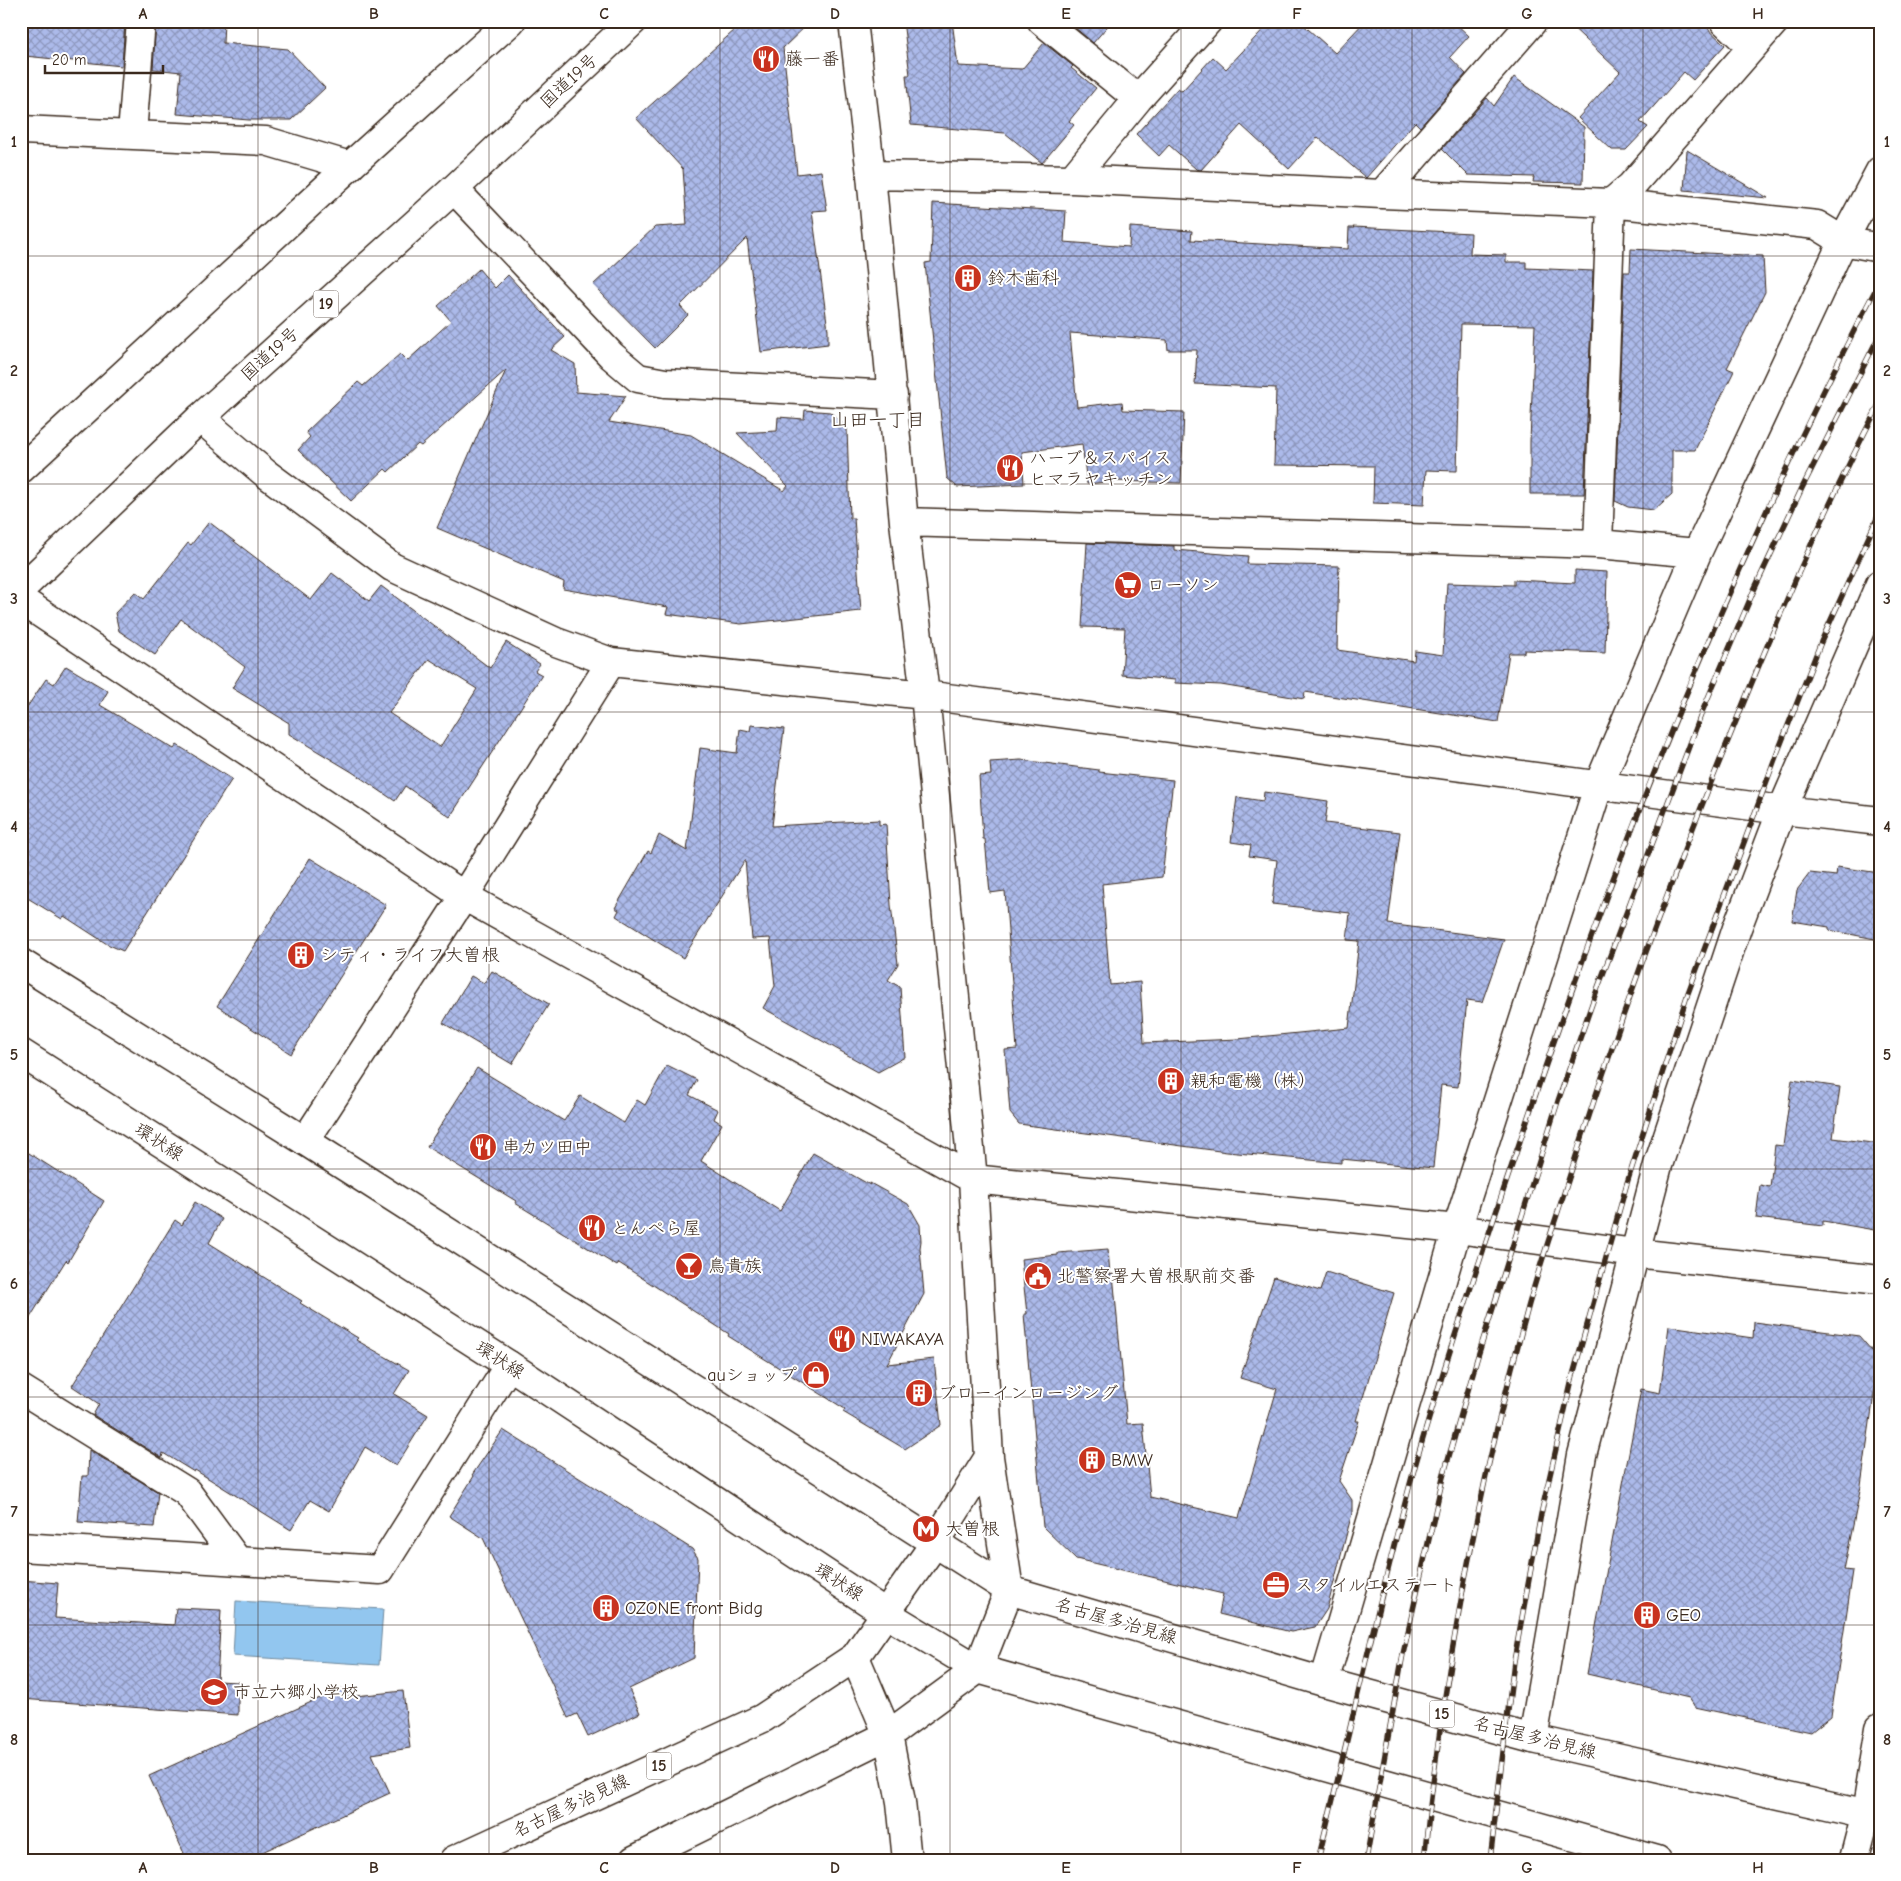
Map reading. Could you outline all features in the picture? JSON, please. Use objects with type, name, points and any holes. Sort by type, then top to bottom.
[{"type":"main road","points":[[132,134],[142,21]]},
{"type":"main road","points":[[21,469],[350,166],[511,21]]},
{"type":"main road","name":"国道19号","points":[[21,589],[200,418],[454,189],[633,21]]},
{"type":"main road","points":[[634,1860],[888,1736],[978,1669],[1009,1590],[989,1457],[973,1179],[925,695],[904,522],[871,175],[853,21]]},
{"type":"main road","points":[[1042,21],[1138,99]]},
{"type":"main road","points":[[1072,178],[1138,99],[1208,21]]},
{"type":"main road","points":[[1382,194],[1533,21]]},
{"type":"main road","points":[[1724,21],[1752,48]]},
{"type":"main road","points":[[1598,544],[1611,203],[1631,186],[1775,21]]},
{"type":"main road","points":[[21,130],[266,141],[350,166]]},
{"type":"main road","points":[[1324,1682],[1457,1230],[1599,784],[1697,554],[1843,241],[1880,171]]},
{"type":"main road","points":[[871,175],[1072,178],[1382,194],[1611,203],[1817,225],[1843,241],[1880,248]]},
{"type":"main road","points":[[454,189],[612,356],[638,378],[665,383],[893,395]]},
{"type":"main road","points":[[200,418],[265,473],[392,567],[556,642],[611,662],[925,695],[1782,810],[1880,821]]},
{"type":"main road","points":[[904,522],[1598,544],[1697,554]]},
{"type":"main road","points":[[1533,1739],[1582,1455],[1658,1165],[1737,928],[1782,810],[1880,584]]},
{"type":"main road","points":[[21,600],[464,896],[973,1179],[1457,1230],[1634,1253],[1880,1280]]},
{"type":"main road","points":[[305,1141],[464,896],[611,662]]},
{"type":"main road","points":[[21,963],[305,1141],[935,1543],[989,1457]]},
{"type":"main road","name":"環状線","points":[[21,1053],[509,1365],[887,1614],[978,1669]]},
{"type":"main road","points":[[21,1548],[380,1570],[509,1365]]},
{"type":"main road","points":[[21,1388],[187,1492],[237,1560]]},
{"type":"main road","name":"名古屋多治見線","points":[[454,1860],[763,1718],[856,1657],[935,1543],[1009,1590],[1324,1682],[1533,1739],[1873,1816]]},
{"type":"main road","points":[[856,1657],[888,1736],[901,1802],[907,1860]]},
{"type":"main road","points":[[978,1669],[1657,1860]]},
{"type":"main road","points":[[1854,1860],[1873,1816],[1880,1728]]},
{"type":"water","points":[[236,1601],[383,1609],[379,1665],[233,1656]]},
{"type":"building","points":[[28,21],[125,21],[122,66],[25,56]]},
{"type":"building","points":[[156,21],[224,21],[223,43],[288,49],[325,88],[291,120],[249,120],[177,114],[181,72],[153,69]]},
{"type":"building","points":[[745,21],[811,21],[783,48],[797,174],[821,171],[827,210],[812,211],[828,330],[828,344],[761,352],[747,238],[680,306],[688,315],[655,348],[593,285],[655,227],[687,225],[683,169],[636,118]]},
{"type":"building","points":[[903,21],[952,21],[958,66],[1022,69],[1044,43],[1073,66],[1071,68],[1096,88],[1069,121],[1074,125],[1042,163],[1005,133],[911,125],[906,75],[910,75]]},
{"type":"building","points":[[1067,21],[1112,21],[1093,43]]},
{"type":"building","points":[[1271,21],[1299,21],[1335,53],[1365,21],[1453,21],[1469,36],[1450,57],[1466,74],[1420,127],[1415,122],[1366,178],[1318,137],[1289,169],[1241,125],[1201,170],[1196,169],[1169,145],[1159,156],[1136,134],[1178,88],[1182,91],[1213,57],[1226,69]]},
{"type":"building","points":[[1566,21],[1700,21],[1725,45],[1693,80],[1684,72],[1640,122],[1648,127],[1626,150],[1612,150],[1578,118],[1620,72]]},
{"type":"building","points":[[1514,77],[1584,127],[1583,183],[1533,182],[1534,177],[1468,175],[1442,149],[1487,98],[1494,106]]},
{"type":"building","points":[[1687,150],[1768,198],[1684,190]]},
{"type":"building","points":[[933,203],[1066,211],[1064,242],[1129,247],[1130,227],[1192,231],[1191,240],[1348,249],[1349,228],[1353,227],[1471,233],[1470,254],[1506,255],[1506,262],[1526,262],[1526,268],[1593,271],[1584,494],[1530,494],[1530,441],[1535,325],[1461,324],[1457,471],[1426,470],[1424,505],[1373,503],[1374,466],[1274,465],[1276,388],[1195,384],[1197,350],[1168,350],[1167,340],[1070,333],[1077,407],[1122,402],[1123,410],[1184,412],[1181,483],[1114,481],[1087,484],[1082,444],[1022,452],[1024,484],[957,487],[947,478],[925,263],[931,262]]},
{"type":"building","points":[[1631,249],[1763,256],[1765,292],[1727,368],[1734,371],[1695,450],[1672,450],[1672,494],[1654,510],[1628,507],[1615,501],[1624,272],[1630,272]]},
{"type":"building","points":[[479,269],[495,288],[508,275],[565,337],[551,350],[575,364],[576,392],[626,396],[609,422],[691,435],[784,491],[788,486],[737,433],[777,431],[778,417],[804,419],[805,410],[830,412],[847,428],[850,518],[854,518],[861,611],[741,624],[666,614],[668,607],[563,589],[564,582],[437,528],[506,370],[421,446],[418,444],[388,472],[385,469],[351,501],[298,450],[310,437],[306,432],[358,382],[363,386],[400,354],[407,361],[451,321],[438,306]]},
{"type":"building","points":[[209,522],[311,600],[332,573],[369,601],[381,586],[490,668],[506,642],[540,664],[535,671],[542,675],[450,817],[405,786],[395,801],[352,772],[289,734],[289,723],[232,688],[245,667],[181,619],[155,655],[119,631],[115,613],[135,592],[144,599],[188,543],[191,545]],"holes":[[[429,659],[477,689],[440,747],[389,713]]]},
{"type":"building","points":[[1087,543],[1174,546],[1174,550],[1248,556],[1247,564],[1339,566],[1337,650],[1414,661],[1415,651],[1443,655],[1447,583],[1514,585],[1514,580],[1575,583],[1575,570],[1607,572],[1605,653],[1524,650],[1524,653],[1509,653],[1498,722],[1305,692],[1304,699],[1221,685],[1175,683],[1175,680],[1122,675],[1125,628],[1082,627]]},
{"type":"building","points":[[66,666],[108,691],[100,705],[174,749],[177,745],[232,779],[123,951],[107,944],[64,916],[62,919],[21,894],[21,716],[46,679],[54,684]]},
{"type":"building","points":[[751,725],[784,729],[772,826],[879,820],[879,825],[886,824],[891,905],[898,964],[888,980],[900,987],[905,1057],[878,1072],[763,1008],[775,986],[770,938],[752,939],[745,860],[683,958],[616,916],[619,910],[615,908],[648,851],[651,853],[659,835],[687,851],[700,748],[737,753],[740,729],[750,731]]},
{"type":"building","points":[[1021,760],[1099,770],[1099,772],[1173,780],[1162,877],[1102,884],[1110,985],[1140,982],[1144,1043],[1238,1039],[1349,1028],[1359,941],[1347,940],[1350,913],[1272,904],[1277,860],[1249,856],[1251,845],[1231,842],[1237,797],[1263,801],[1264,792],[1328,801],[1325,823],[1400,832],[1388,924],[1504,939],[1482,1002],[1467,1000],[1458,1087],[1441,1085],[1433,1168],[1341,1159],[1341,1163],[1227,1152],[1019,1124],[1010,1113],[1005,1050],[1017,1049],[1005,891],[990,893],[985,839],[983,839],[979,776],[991,775],[990,762]]},
{"type":"building","name":"シティ・ライフ大曽根","points":[[310,858],[386,905],[291,1054],[217,1006]]},
{"type":"building","points":[[1837,867],[1880,873],[1880,940],[1829,930],[1829,927],[1792,921],[1797,890],[1810,873],[1836,876]]},
{"type":"building","points":[[492,971],[549,1004],[512,1064],[443,1023],[471,976],[484,983]]},
{"type":"building","points":[[667,1065],[697,1080],[689,1095],[718,1110],[714,1119],[722,1124],[701,1161],[780,1211],[813,1153],[908,1204],[920,1225],[924,1294],[887,1364],[934,1359],[941,1425],[905,1449],[843,1412],[845,1409],[728,1336],[729,1334],[619,1263],[617,1266],[427,1147],[477,1068],[564,1121],[580,1096],[624,1123],[637,1100],[645,1105]]},
{"type":"building","points":[[1792,1080],[1840,1087],[1833,1138],[1880,1144],[1880,1231],[1823,1221],[1823,1226],[1756,1218],[1760,1185],[1770,1187],[1775,1145],[1783,1146]]},
{"type":"building","points":[[21,1148],[104,1201],[68,1262],[66,1260],[21,1332]]},
{"type":"building","points":[[195,1202],[222,1219],[209,1243],[302,1301],[300,1303],[358,1338],[356,1340],[409,1370],[394,1394],[428,1415],[396,1466],[365,1447],[329,1511],[310,1500],[291,1530],[195,1470],[194,1472],[163,1453],[162,1458],[93,1415],[99,1404],[72,1386],[175,1220],[182,1225]]},
{"type":"building","points":[[1108,1249],[1110,1275],[1113,1274],[1127,1424],[1143,1423],[1150,1497],[1239,1518],[1277,1389],[1240,1378],[1274,1277],[1320,1291],[1326,1272],[1394,1293],[1356,1421],[1359,1421],[1339,1481],[1352,1500],[1352,1513],[1327,1609],[1315,1627],[1291,1632],[1219,1614],[1223,1594],[1076,1559],[1043,1527],[1024,1314],[1027,1314],[1021,1259],[1058,1255],[1058,1253]]},
{"type":"building","points":[[1754,1322],[1859,1336],[1879,1359],[1861,1486],[1844,1570],[1853,1571],[1831,1716],[1811,1732],[1695,1707],[1689,1698],[1587,1674],[1641,1389],[1660,1393],[1669,1326],[1753,1338]]},
{"type":"building","name":"OZONE front Bidg","points":[[503,1430],[692,1549],[698,1558],[694,1658],[629,1689],[640,1713],[588,1737],[577,1714],[568,1718],[483,1538],[449,1516],[474,1476],[472,1475]]},
{"type":"building","points":[[89,1450],[158,1492],[154,1527],[78,1522],[82,1476],[88,1476]]},
{"type":"building","points":[[21,1580],[58,1583],[55,1618],[174,1625],[176,1608],[221,1610],[217,1681],[238,1682],[238,1715],[21,1699]]},
{"type":"building","points":[[342,1688],[346,1697],[403,1691],[410,1748],[372,1754],[390,1793],[245,1860],[187,1860],[149,1776]]},
{"type":"railway","points":[[1318,1860],[1389,1564],[1415,1466],[1464,1309],[1554,1041],[1636,819],[1726,601],[1826,386],[1880,281]]},
{"type":"railway","points":[[1366,1860],[1403,1654],[1443,1477],[1477,1359],[1558,1101],[1594,998],[1702,712],[1754,590],[1802,488],[1880,334]]},
{"type":"railway","points":[[1424,1860],[1441,1722],[1464,1585],[1492,1449],[1530,1299],[1615,1038],[1688,840],[1789,594],[1833,498],[1880,403]]},
{"type":"railway","points":[[1490,1860],[1514,1661],[1541,1514],[1573,1375],[1627,1183],[1688,993],[1778,751],[1821,642],[1880,512]]},
{"type":"place","name":"藤一番","points":[[766,59]]},
{"type":"place","name":"鈴木歯科","points":[[968,278]]},
{"type":"place","name":"ハーブ＆スパイス ヒマラヤキッチン","points":[[1010,468]]},
{"type":"place","name":"ローソン","points":[[1128,585]]},
{"type":"place","name":"シティ・ライフ大曽根","points":[[301,955]]},
{"type":"place","name":"親和電機（株）","points":[[1171,1081]]},
{"type":"place","name":"串カツ田中","points":[[483,1147]]},
{"type":"place","name":"とんぺら屋","points":[[592,1228]]},
{"type":"place","name":"鳥貴族","points":[[689,1266]]},
{"type":"place","name":"北警察署大曽根駅前交番","points":[[1038,1276]]},
{"type":"place","name":"NIWAKAYA","points":[[842,1339]]},
{"type":"place","name":"auショップ","points":[[816,1375]]},
{"type":"place","name":"ブローインロージング","points":[[919,1393]]},
{"type":"place","name":"BMW","points":[[1092,1460]]},
{"type":"place","name":"大曽根","points":[[926,1529]]},
{"type":"place","name":"スタイルエステート","points":[[1276,1585]]},
{"type":"place","name":"OZONE front Bidg","points":[[606,1608]]},
{"type":"place","name":"GEO","points":[[1647,1615]]},
{"type":"place","name":"市立六郷小学校","points":[[214,1692]]},
{"type":"district","name":"山田一丁目","points":[[878,420]]}]
